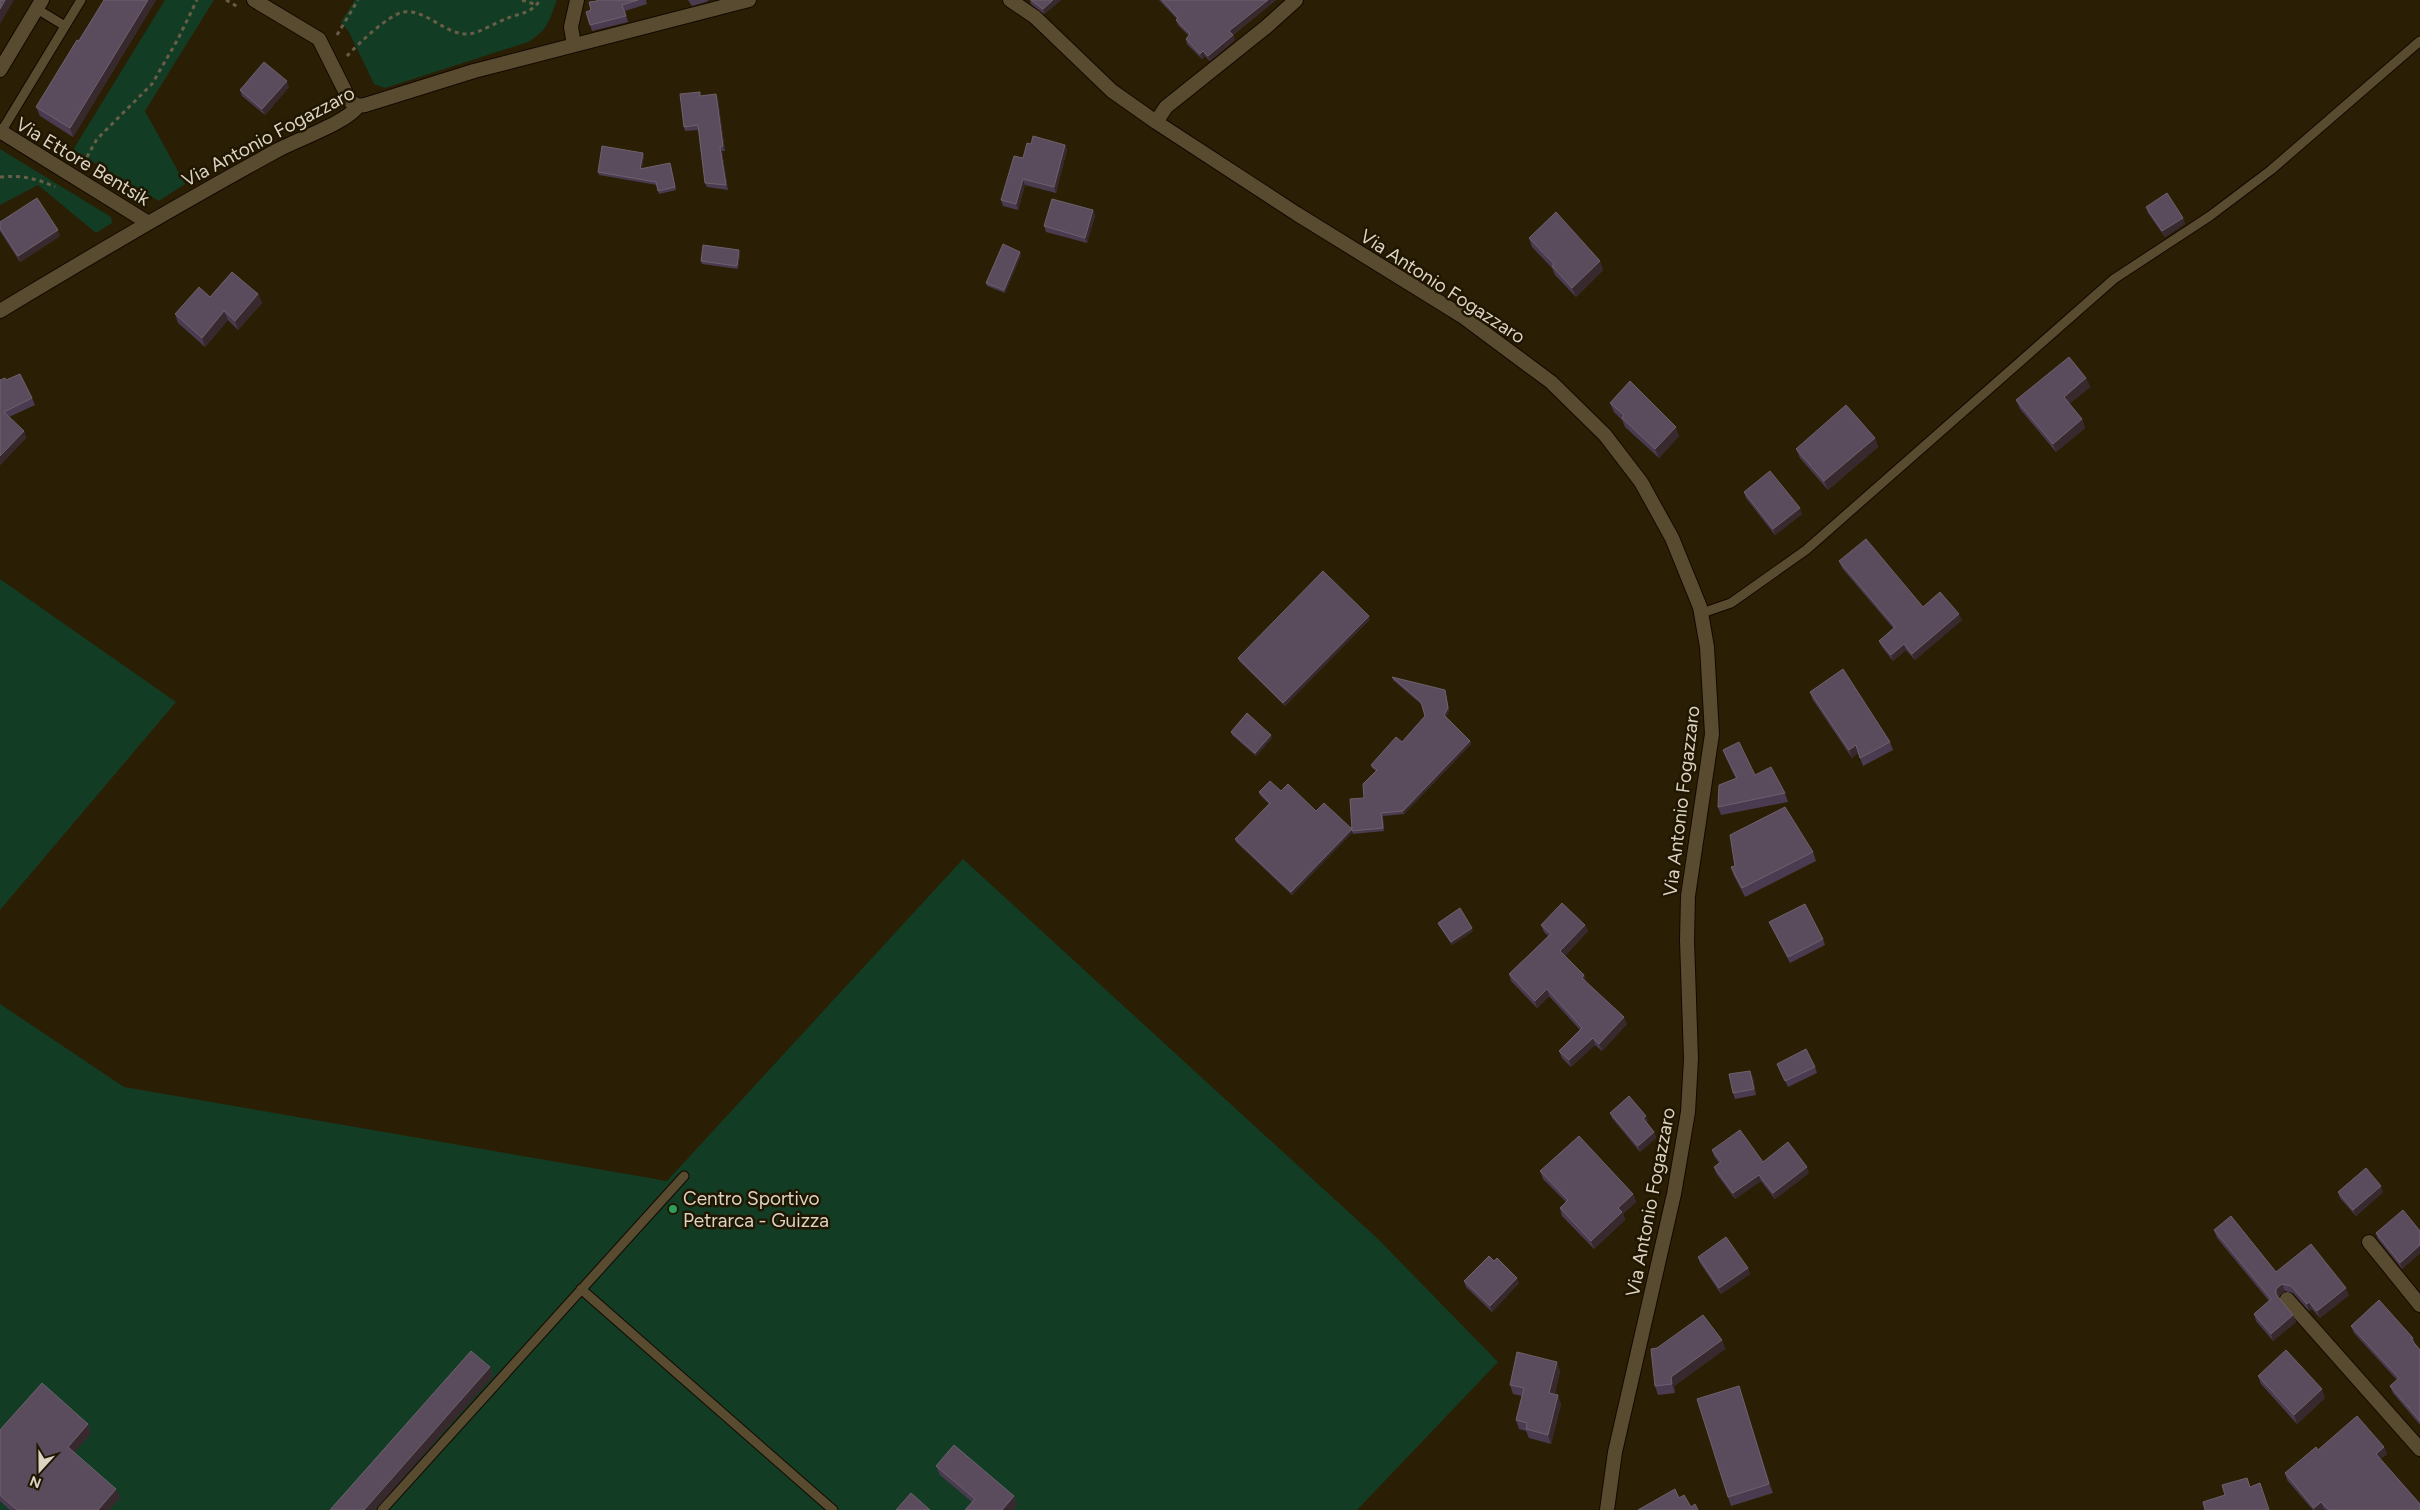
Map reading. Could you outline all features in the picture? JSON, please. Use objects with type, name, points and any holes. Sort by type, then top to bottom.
[{"type":"street","points":[[254,0],[319,39],[350,101],[358,106]]},
{"type":"street","points":[[574,45],[571,26],[577,0]]},
{"type":"street","name":"Via Antonio Fogazzaro","points":[[0,311],[147,222],[295,140],[347,118],[358,106],[370,104],[474,71],[749,0]]},
{"type":"street","name":"Via Antonio Fogazzaro","points":[[1010,0],[1035,17],[1112,91],[1297,214],[1462,316],[1550,382],[1605,435],[1641,482],[1672,538],[1702,613],[1710,674],[1712,734],[1688,896],[1687,940],[1691,1058],[1688,1112],[1674,1194],[1615,1452],[1607,1510]]},
{"type":"street","points":[[1156,122],[1166,107],[1266,27],[1296,0]]},
{"type":"street","points":[[0,70],[39,4]]},
{"type":"street","name":"Via Ettore Bentsik","points":[[0,132],[147,222]]},
{"type":"street","points":[[2369,1242],[2420,1304]]},
{"type":"street","points":[[2287,1299],[2420,1449]]},
{"type":"lane","points":[[0,132],[81,0]]},
{"type":"lane","points":[[39,4],[64,26]]},
{"type":"lane","points":[[1702,613],[1731,603],[1806,550],[2114,279],[2210,216],[2270,170],[2420,41]]},
{"type":"lane","points":[[382,1510],[684,1176]]},
{"type":"lane","points":[[581,1289],[834,1510]]},
{"type":"path","points":[[0,177],[19,175],[44,182],[65,193],[97,139],[152,84],[166,62],[197,0]]},
{"type":"path","points":[[226,0],[240,8]]},
{"type":"path","points":[[337,35],[358,0]]},
{"type":"path","points":[[522,0],[537,5]]},
{"type":"path","points":[[347,56],[393,16],[405,12],[435,21],[450,30],[470,34],[500,21],[525,14],[537,5],[540,0]]},
{"type":"green space","points":[[165,0],[214,0],[145,111],[185,184],[159,201],[73,150]]},
{"type":"green space","points":[[355,0],[557,0],[544,29],[528,42],[385,88],[374,84],[349,32],[341,22]]},
{"type":"green space","points":[[0,149],[111,217],[112,223],[96,233],[38,185],[0,205]]},
{"type":"green space","points":[[0,579],[176,702],[0,910]]},
{"type":"green space","name":"Centro Sportivo Petrarca - Guizza","points":[[963,859],[1377,1238],[1498,1362],[1357,1510],[0,1510],[0,1004],[124,1087],[667,1181]]},
{"type":"building","points":[[0,0],[5,0],[0,9]]},
{"type":"building","points":[[104,0],[148,0],[70,128],[36,107]]},
{"type":"building","points":[[597,0],[638,0],[622,5],[626,16],[590,25],[586,12],[591,10],[589,2]]},
{"type":"building","points":[[1031,0],[1053,0],[1043,9]]},
{"type":"building","points":[[1162,0],[1268,0],[1229,31],[1233,35],[1208,56],[1203,51],[1200,54],[1186,39],[1190,34],[1176,20],[1178,18]]},
{"type":"building","points":[[264,62],[287,81],[262,109],[240,90]]},
{"type":"building","points":[[700,92],[700,96],[716,94],[723,146],[720,147],[726,185],[705,183],[698,125],[684,127],[680,94]]},
{"type":"building","points":[[1033,136],[1065,145],[1054,187],[1023,179],[1016,204],[1001,200],[1014,156],[1023,158],[1027,143],[1031,144]]},
{"type":"building","points":[[602,146],[643,153],[640,169],[670,163],[675,187],[658,191],[656,182],[598,172]]},
{"type":"building","points":[[2167,193],[2183,218],[2162,231],[2146,207]]},
{"type":"building","points":[[37,198],[58,230],[18,256],[0,228],[0,222]]},
{"type":"building","points":[[1052,199],[1093,210],[1085,238],[1044,226]]},
{"type":"building","points":[[1556,212],[1600,261],[1572,288],[1552,266],[1554,264],[1529,238]]},
{"type":"building","points":[[1003,244],[1020,252],[1004,290],[986,283]]},
{"type":"building","points":[[703,245],[739,250],[737,266],[701,261]]},
{"type":"building","points":[[232,272],[258,294],[235,321],[224,311],[202,338],[175,314],[199,287],[210,297]]},
{"type":"building","points":[[2069,357],[2086,378],[2064,397],[2082,419],[2053,444],[2016,400]]},
{"type":"building","points":[[20,374],[32,398],[4,412],[24,431],[0,456],[0,380],[5,378],[6,380]]},
{"type":"building","points":[[1630,381],[1676,427],[1655,449],[1622,418],[1624,415],[1610,403]]},
{"type":"building","points":[[1846,405],[1875,438],[1824,481],[1796,449]]},
{"type":"building","points":[[1770,471],[1800,508],[1773,529],[1744,492]]},
{"type":"building","points":[[1866,539],[1923,607],[1940,592],[1959,614],[1912,654],[1904,644],[1891,655],[1879,641],[1895,627],[1839,561]]},
{"type":"building","points":[[1323,571],[1369,616],[1283,703],[1238,658]]},
{"type":"building","points":[[1843,669],[1890,742],[1860,758],[1856,745],[1849,750],[1810,692]]},
{"type":"building","points":[[1392,677],[1445,690],[1448,708],[1444,715],[1470,741],[1403,811],[1381,813],[1383,828],[1352,831],[1350,799],[1364,798],[1363,784],[1377,770],[1371,765],[1396,737],[1402,742],[1425,716],[1421,702]]},
{"type":"building","points":[[1247,713],[1271,735],[1255,753],[1231,732]]},
{"type":"building","points":[[1739,742],[1755,775],[1771,767],[1785,793],[1718,807],[1719,785],[1737,778],[1723,750]]},
{"type":"building","points":[[1270,781],[1281,791],[1288,784],[1316,811],[1324,803],[1352,829],[1291,892],[1235,839],[1270,803],[1259,792]]},
{"type":"building","points":[[1785,807],[1813,852],[1742,888],[1731,867],[1735,866],[1730,835]]},
{"type":"building","points":[[1562,903],[1585,925],[1560,951],[1584,975],[1582,978],[1624,1017],[1599,1044],[1593,1038],[1569,1060],[1559,1051],[1582,1028],[1547,989],[1535,1001],[1509,974],[1551,934],[1541,925]]},
{"type":"building","points":[[1805,904],[1823,939],[1788,957],[1769,922]]},
{"type":"building","points":[[1460,908],[1472,928],[1451,942],[1438,923]]},
{"type":"building","points":[[1806,1049],[1815,1067],[1785,1081],[1777,1064]]},
{"type":"building","points":[[1750,1071],[1754,1089],[1733,1093],[1729,1074]]},
{"type":"building","points":[[1629,1096],[1646,1116],[1643,1118],[1654,1132],[1638,1146],[1610,1113]]},
{"type":"building","points":[[1740,1130],[1763,1162],[1788,1142],[1807,1167],[1773,1193],[1759,1175],[1733,1193],[1714,1167],[1721,1162],[1712,1150]]},
{"type":"building","points":[[1579,1136],[1633,1194],[1618,1208],[1622,1212],[1591,1241],[1560,1208],[1568,1200],[1540,1171]]},
{"type":"building","points":[[2366,1168],[2381,1186],[2353,1210],[2338,1192]]},
{"type":"building","points":[[2403,1210],[2420,1231],[2420,1245],[2400,1263],[2376,1233]]},
{"type":"building","points":[[2231,1216],[2276,1272],[2311,1244],[2346,1288],[2317,1311],[2309,1302],[2307,1304],[2291,1286],[2282,1284],[2276,1289],[2276,1294],[2293,1315],[2271,1334],[2254,1314],[2271,1299],[2214,1230]]},
{"type":"building","points":[[1726,1237],[1748,1268],[1719,1288],[1698,1257]]},
{"type":"building","points":[[1489,1256],[1494,1261],[1497,1258],[1517,1278],[1490,1306],[1464,1281]]},
{"type":"building","points":[[2379,1300],[2413,1338],[2411,1339],[2420,1350],[2420,1421],[2390,1386],[2399,1378],[2351,1326]]},
{"type":"building","points":[[1703,1315],[1722,1340],[1671,1377],[1672,1384],[1655,1386],[1651,1349],[1657,1348]]},
{"type":"building","points":[[2286,1350],[2322,1389],[2294,1415],[2258,1376]]},
{"type":"building","points":[[471,1351],[490,1367],[364,1510],[330,1510]]},
{"type":"building","points":[[1517,1352],[1557,1362],[1549,1393],[1558,1395],[1548,1435],[1526,1429],[1527,1423],[1516,1420],[1524,1388],[1510,1385]]},
{"type":"building","points":[[42,1383],[88,1424],[68,1447],[116,1489],[98,1510],[17,1510],[0,1495],[0,1430]]},
{"type":"building","points":[[1739,1386],[1769,1484],[1728,1497],[1697,1399]]},
{"type":"building","points":[[2357,1416],[2384,1447],[2376,1454],[2420,1504],[2420,1510],[2329,1510],[2321,1502],[2314,1508],[2285,1473],[2316,1447],[2318,1450]]},
{"type":"building","points":[[954,1445],[1014,1496],[1002,1510],[965,1510],[975,1499],[936,1466]]},
{"type":"building","points":[[2247,1478],[2250,1487],[2260,1483],[2269,1510],[2205,1510],[2203,1502],[2225,1495],[2222,1485]]},
{"type":"building","points":[[1675,1489],[1679,1498],[1684,1495],[1691,1507],[1695,1504],[1698,1510],[1638,1510]]},
{"type":"building","points":[[911,1493],[930,1510],[896,1510]]},
{"type":"place","name":"Centro Sportivo Petrarca - Guizza","points":[[673,1209]]}]
